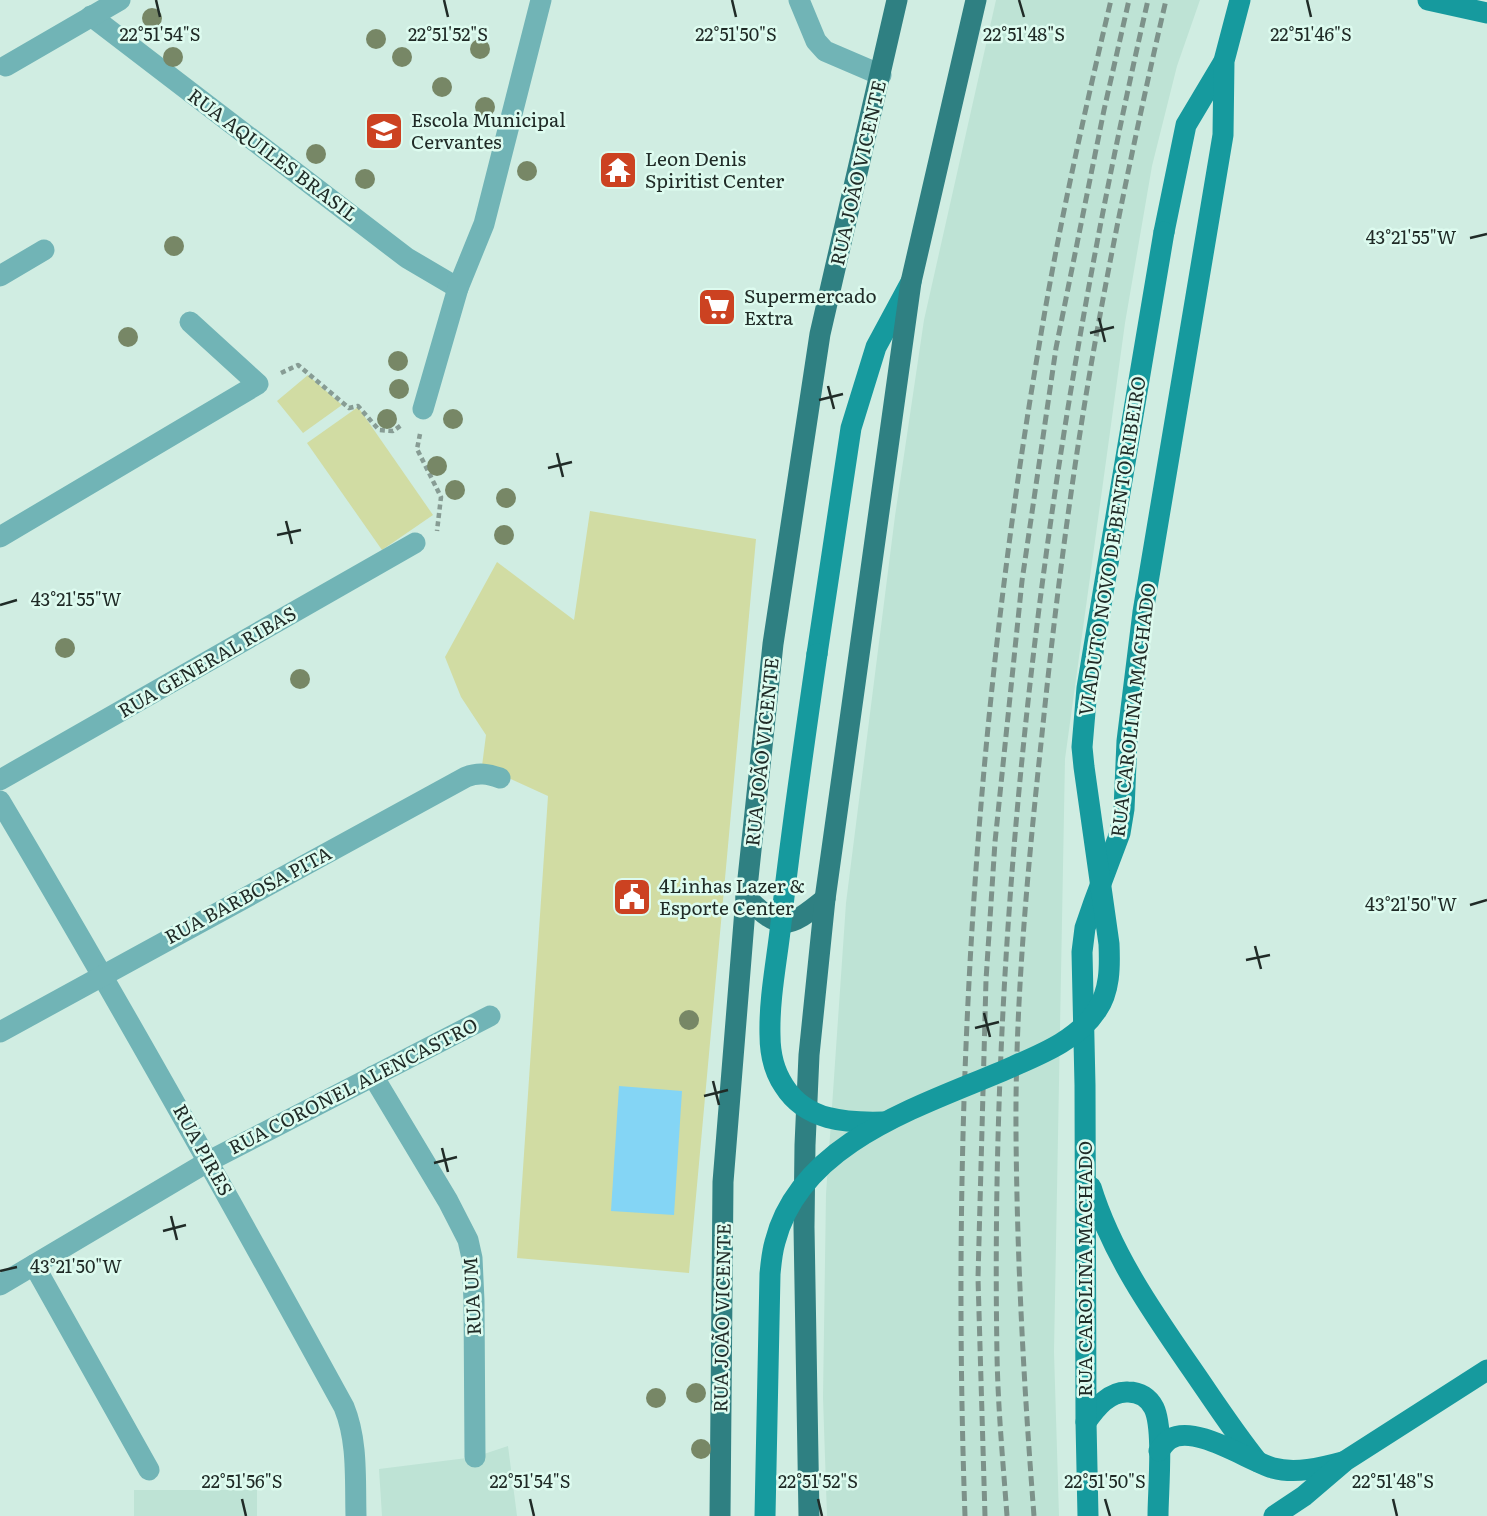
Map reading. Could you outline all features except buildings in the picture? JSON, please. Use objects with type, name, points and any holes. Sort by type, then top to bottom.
[{"type":"main road","name":"RUA JOÃO VICENTE","points":[[720,1516],[723,1182],[747,897],[773,645],[820,334],[897,0]]},
{"type":"main road","points":[[809,1516],[805,1145],[809,1055],[825,900],[911,282],[976,0]]},
{"type":"main road","name":"RUA CAROLINA MACHADO","points":[[1088,1516],[1082,951],[1085,928],[1114,851],[1124,808],[1127,741],[1143,612],[1223,135],[1224,61],[1240,0]]},
{"type":"main road","points":[[1429,0],[1487,13]]},
{"type":"main road","name":"VIADUTO NOVO DE BENTO RIBEIRO","points":[[765,1516],[768,1308],[775,1242],[789,1208],[816,1171],[838,1151],[886,1122],[1037,1056],[1062,1042],[1090,1019],[1107,989],[1109,944],[1098,853],[1083,767],[1083,725],[1087,688],[1164,232],[1186,125],[1224,61]]},
{"type":"main road","name":"VIADUTO NOVO DE BENTO RIBEIRO","points":[[886,1122],[847,1122],[809,1111],[784,1085],[772,1055],[770,1037],[791,832],[851,428],[876,347],[911,282]]},
{"type":"main road","points":[[747,897],[773,921],[785,924],[801,918],[825,900]]},
{"type":"main road","points":[[1085,1168],[1107,1229],[1133,1280],[1258,1462]]},
{"type":"main road","points":[[1274,1516],[1304,1496],[1345,1461],[1487,1370]]},
{"type":"main road","name":"RUA CAROLINA MACHADO","points":[[1086,1422],[1107,1399],[1122,1392],[1138,1393],[1148,1400],[1155,1410],[1159,1451]]},
{"type":"main road","points":[[1158,1516],[1159,1451],[1170,1439],[1187,1436],[1217,1443],[1258,1462],[1287,1470],[1314,1469],[1345,1461]]},
{"type":"street","points":[[6,66],[120,0]]},
{"type":"street","points":[[423,409],[458,288],[484,224],[541,0]]},
{"type":"street","points":[[799,0],[816,41],[825,51],[881,75]]},
{"type":"street","name":"RUA AQUILES BRASIL","points":[[91,16],[407,258],[458,288]]},
{"type":"street","points":[[0,276],[44,250]]},
{"type":"street","points":[[0,537],[258,384],[190,322]]},
{"type":"street","name":"RUA GENERAL RIBAS","points":[[0,780],[415,543]]},
{"type":"street","name":"RUA BARBOSA PITA","points":[[0,1032],[466,777],[487,773],[500,778]]},
{"type":"street","name":"RUA PIRES","points":[[0,802],[103,974],[344,1407],[351,1423],[354,1442],[356,1516]]},
{"type":"street","name":"RUA CORONEL ALENCASTRO","points":[[0,1285],[209,1161],[490,1016]]},
{"type":"street","name":"RUA UM","points":[[373,1076],[448,1201],[468,1240],[472,1258],[474,1301],[475,1457]]},
{"type":"street","points":[[34,1265],[149,1470]]},
{"type":"path","points":[[258,384],[298,365],[349,408],[358,406],[379,430],[393,430],[423,409]]},
{"type":"path","points":[[415,543],[437,531],[441,497],[417,449],[423,409]]},
{"type":"shaded area","points":[[996,0],[1200,0],[1177,66],[1152,166],[1125,323],[1065,759],[1054,1352],[1059,1516],[827,1516],[823,1398],[826,1194],[846,903],[895,516],[924,320]]},
{"type":"shaded area","points":[[508,1446],[517,1516],[382,1516],[379,1469],[475,1457]]},
{"type":"shaded area","points":[[134,1490],[257,1490],[257,1516],[134,1516]]},
{"type":"green space","points":[[308,375],[342,405],[303,433],[277,401]]},
{"type":"green space","points":[[358,407],[433,515],[382,550],[307,443]]},
{"type":"green space","name":"4Linhas Lazer & Esporte Center","points":[[590,511],[756,539],[689,1273],[517,1258],[548,796],[482,766],[486,735],[461,697],[445,657],[497,562],[574,620]]},
{"type":"water","points":[[619,1086],[682,1091],[674,1215],[611,1211]]},
{"type":"railway","points":[[965,1516],[961,1223],[972,929],[983,783],[1016,491],[1039,346],[1072,172],[1111,0]]},
{"type":"railway","points":[[985,1516],[978,1278],[986,980],[995,842],[1022,581],[1056,348],[1129,0]]},
{"type":"railway","points":[[1007,1516],[998,1375],[997,1184],[1003,1013],[1014,843],[1031,673],[1053,504],[1080,335],[1148,0]]},
{"type":"railway","points":[[1034,1516],[1022,1324],[1016,1132],[1020,983],[1027,883],[1052,639],[1078,449],[1118,221],[1166,0]]},
{"type":"place","name":"Escola Municipal Cervantes","points":[[384,131]]},
{"type":"place","name":"Leon Denis Spiritist Center","points":[[618,170]]},
{"type":"place","name":"Supermercado Extra","points":[[717,307]]},
{"type":"place","name":"4Linhas Lazer & Esporte Center","points":[[632,897]]}]
